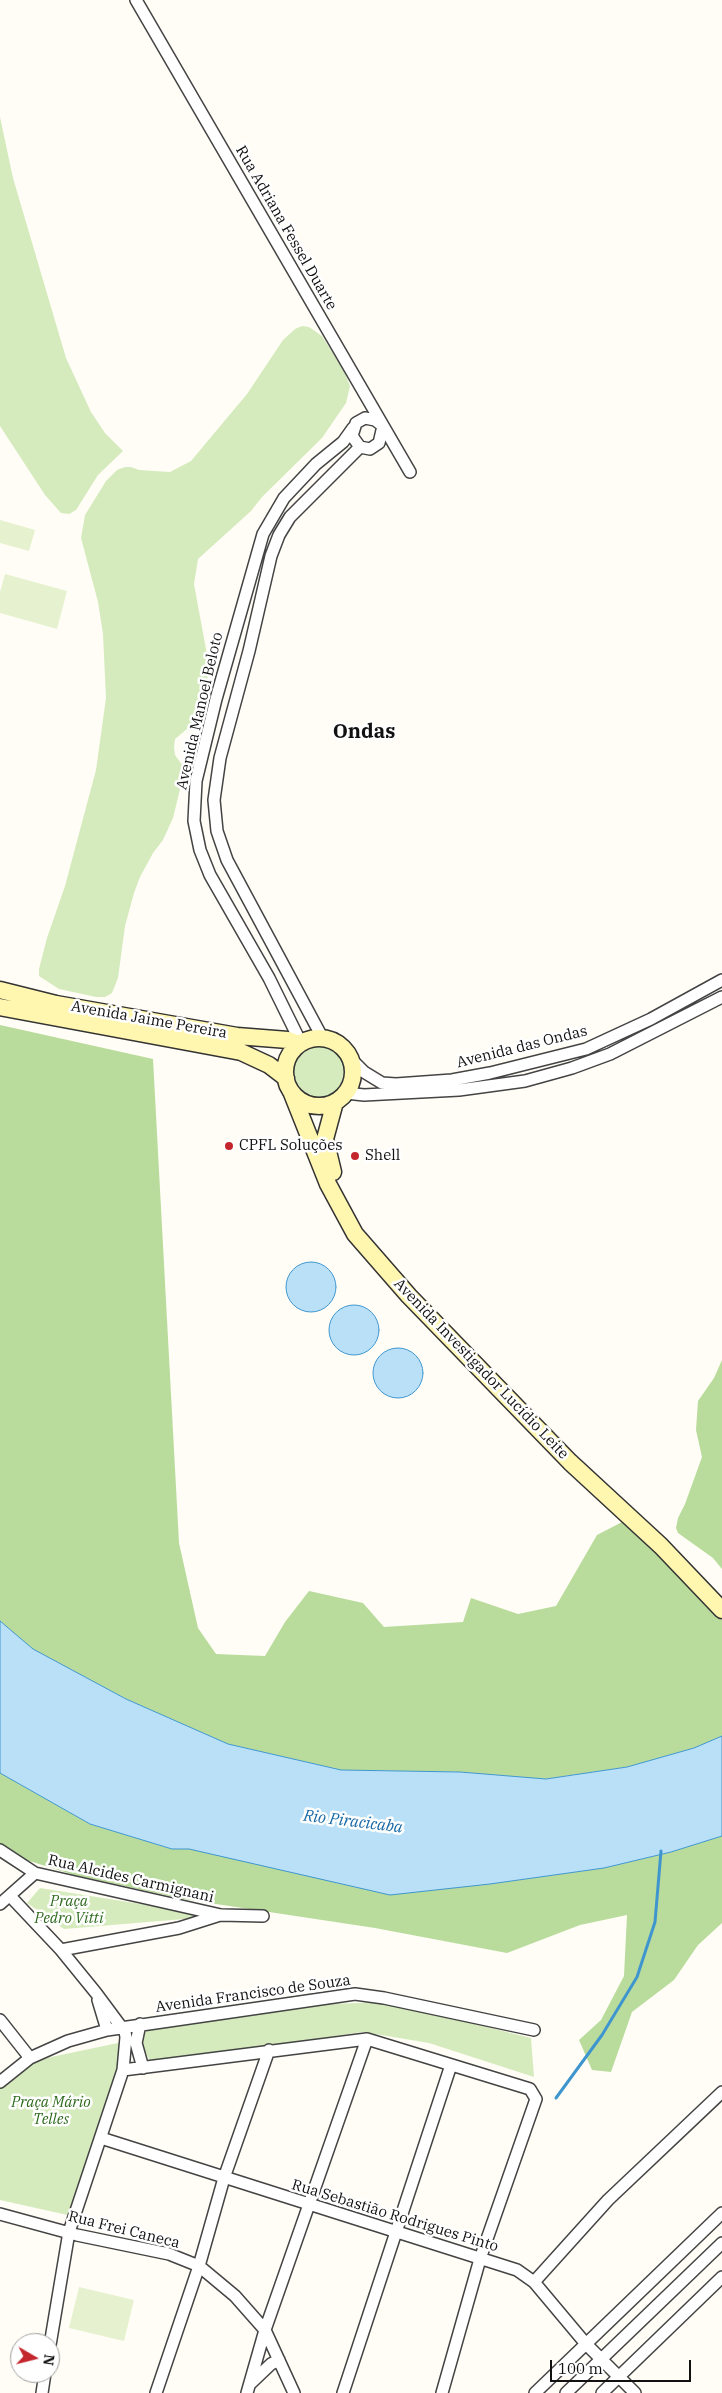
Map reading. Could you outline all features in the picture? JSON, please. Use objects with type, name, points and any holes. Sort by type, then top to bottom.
[{"type":"main road","name":"Avenida Jaime Pereira","points":[[0,990],[56,1004],[237,1036],[288,1040],[300,1044]]},
{"type":"main road","name":"Avenida Jaime Pereira","points":[[0,1007],[241,1052],[269,1064],[288,1084]]},
{"type":"main road","points":[[322,1037],[335,1041],[345,1049],[352,1060],[353,1077],[341,1098],[316,1106],[298,1098],[288,1084],[287,1059],[300,1044],[322,1037]]},
{"type":"main road","name":"Avenida Investigador Lucídio Leite","points":[[288,1084],[328,1184],[355,1234],[409,1296],[570,1462],[661,1546],[722,1610]]},
{"type":"main road","name":"Avenida Investigador Lucídio Leite","points":[[341,1098],[325,1140],[330,1168],[351,1208],[380,1250],[419,1296],[722,1596]]},
{"type":"street","name":"Rua Adriana Fessel Duarte","points":[[136,0],[410,472]]},
{"type":"street","points":[[365,418],[375,420],[383,426],[379,444],[370,449],[360,447],[352,436],[353,428],[360,420],[365,418]]},
{"type":"street","name":"Avenida Manoel Beloto","points":[[300,1044],[269,978],[210,875],[200,850],[194,821],[196,781],[216,699],[263,534],[284,498],[316,464],[343,442],[353,428]]},
{"type":"street","name":"Avenida Manoel Beloto","points":[[322,1037],[227,860],[218,831],[214,800],[220,758],[249,651],[271,556],[279,535],[290,517],[360,447]]},
{"type":"street","name":"Avenida das Ondas","points":[[352,1060],[364,1072],[382,1083],[396,1084],[452,1080],[481,1074],[574,1052],[614,1038],[722,980]]},
{"type":"street","name":"Avenida das Ondas","points":[[341,1098],[459,1090],[513,1082],[588,1063],[619,1050],[722,996]]},
{"type":"street","points":[[513,1082],[524,1076],[569,1062],[574,1052]]},
{"type":"street","name":"Rua Alcides Carmignani","points":[[0,1850],[35,1873],[221,1915],[263,1916]]},
{"type":"street","points":[[0,1904],[35,1873]]},
{"type":"street","points":[[10,1896],[61,1950],[122,2028],[126,2037],[123,2070],[69,2232],[52,2333]]},
{"type":"street","points":[[61,1950],[178,1928],[221,1915]]},
{"type":"street","points":[[96,1994],[107,2030]]},
{"type":"street","name":"Avenida Francisco de Souza","points":[[0,2082],[30,2058],[68,2041],[107,2030],[355,1994],[384,1998],[534,2030]]},
{"type":"street","points":[[0,2020],[30,2058]]},
{"type":"street","points":[[140,2024],[136,2043],[143,2068]]},
{"type":"street","points":[[123,2070],[268,2050],[367,2039],[530,2089],[536,2099],[480,2259],[442,2393]]},
{"type":"street","points":[[248,2389],[265,2330],[367,2039]]},
{"type":"street","points":[[156,2393],[199,2266],[224,2178],[268,2050]]},
{"type":"street","points":[[343,2393],[394,2233],[451,2066]]},
{"type":"street","points":[[534,2282],[608,2200],[720,2099]]},
{"type":"street","name":"Rua Sebastião Rodrigues Pinto","points":[[101,2138],[394,2233],[517,2270],[534,2282],[586,2344],[636,2393]]},
{"type":"street","points":[[535,2393],[722,2213]]},
{"type":"street","name":"Rua Frei Caneca","points":[[0,2214],[69,2232],[168,2254],[199,2266],[235,2296],[265,2330],[294,2393]]},
{"type":"street","points":[[566,2393],[722,2243]]},
{"type":"street","points":[[602,2393],[722,2277]]},
{"type":"street","points":[[248,2389],[271,2364],[279,2360]]},
{"type":"green space","points":[[0,117],[13,178],[66,358],[91,412],[105,433],[123,451],[98,475],[76,510],[69,514],[61,513],[45,495],[0,426]]},
{"type":"green space","points":[[302,326],[309,327],[322,336],[344,371],[350,386],[346,403],[322,438],[262,497],[251,511],[198,559],[194,584],[208,660],[208,675],[202,709],[194,723],[175,739],[175,755],[185,769],[173,818],[163,840],[153,853],[140,877],[134,893],[125,926],[118,978],[112,993],[105,997],[96,997],[59,989],[39,976],[39,969],[47,938],[65,886],[96,770],[106,698],[103,634],[98,602],[81,538],[85,515],[106,481],[117,470],[131,467],[139,470],[170,472],[191,461],[247,394],[283,340],[295,329]]},
{"type":"green space","points":[[0,520],[35,530],[29,551],[0,543]]},
{"type":"green space","points":[[5,574],[67,591],[57,629],[0,613],[0,592]]},
{"type":"green space","points":[[0,1025],[153,1059],[179,1543],[198,1628],[216,1654],[265,1656],[285,1622],[309,1591],[363,1603],[384,1627],[463,1622],[471,1598],[518,1614],[556,1606],[597,1535],[624,1521],[722,1620],[722,1736],[694,1748],[627,1767],[545,1779],[460,1772],[341,1770],[228,1744],[126,1699],[33,1649],[0,1621]]},
{"type":"green space","points":[[314,1044],[326,1044],[336,1048],[344,1056],[348,1072],[344,1088],[336,1096],[326,1100],[314,1100],[304,1096],[296,1088],[292,1078],[292,1066],[296,1056],[304,1048]]},
{"type":"green space","points":[[722,1360],[722,1569],[713,1558],[678,1533],[676,1528],[678,1518],[702,1457],[696,1430],[698,1401],[714,1378]]},
{"type":"green space","points":[[0,1773],[90,1824],[172,1849],[189,1849],[490,1884],[604,1868],[671,1852],[722,1836],[722,1923],[698,1945],[674,1980],[632,2012],[611,2072],[592,2070],[579,2040],[601,2020],[624,1976],[627,1915],[580,1925],[507,1953],[375,1928],[183,1899],[74,1875],[20,1858],[0,1844]]},
{"type":"green space","name":"Praça Pedro Vitti","points":[[40,1888],[197,1913],[196,1918],[64,1929],[27,1903]]},
{"type":"green space","points":[[385,2002],[531,2038],[534,2077],[429,2043],[363,2032],[151,2063],[141,2044],[143,2035],[150,2026],[330,2004]]},
{"type":"green space","name":"Praça Mário Telles","points":[[118,2043],[121,2045],[119,2070],[72,2216],[0,2200],[0,2087],[32,2061]]},
{"type":"green space","points":[[79,2287],[134,2300],[124,2341],[69,2328]]},
{"type":"water","points":[[306,1262],[316,1262],[329,1269],[336,1282],[336,1292],[329,1305],[316,1312],[306,1312],[297,1308],[290,1301],[286,1292],[286,1282],[290,1273],[297,1266]]},
{"type":"water","points":[[349,1305],[359,1305],[372,1312],[379,1325],[379,1335],[372,1348],[359,1355],[349,1355],[340,1351],[333,1344],[329,1335],[329,1325],[333,1316],[340,1309]]},
{"type":"water","points":[[393,1348],[403,1348],[416,1355],[423,1368],[423,1378],[416,1391],[403,1398],[393,1398],[384,1394],[377,1387],[373,1378],[373,1368],[377,1359],[384,1352]]},
{"type":"water","name":"Rio Piracicaba","points":[[0,1621],[33,1649],[126,1699],[228,1744],[341,1770],[460,1772],[546,1779],[627,1767],[694,1748],[722,1736],[722,1836],[671,1852],[604,1868],[490,1884],[390,1895],[189,1849],[172,1849],[90,1824],[0,1773]]},
{"type":"waterway","points":[[556,2098],[602,2035],[637,1977],[655,1922],[661,1851]]},
{"type":"place","name":"CPFL Soluções","points":[[229,1146]]},
{"type":"place","name":"Shell","points":[[355,1156]]},
{"type":"district","name":"Ondas","points":[[364,732]]}]
